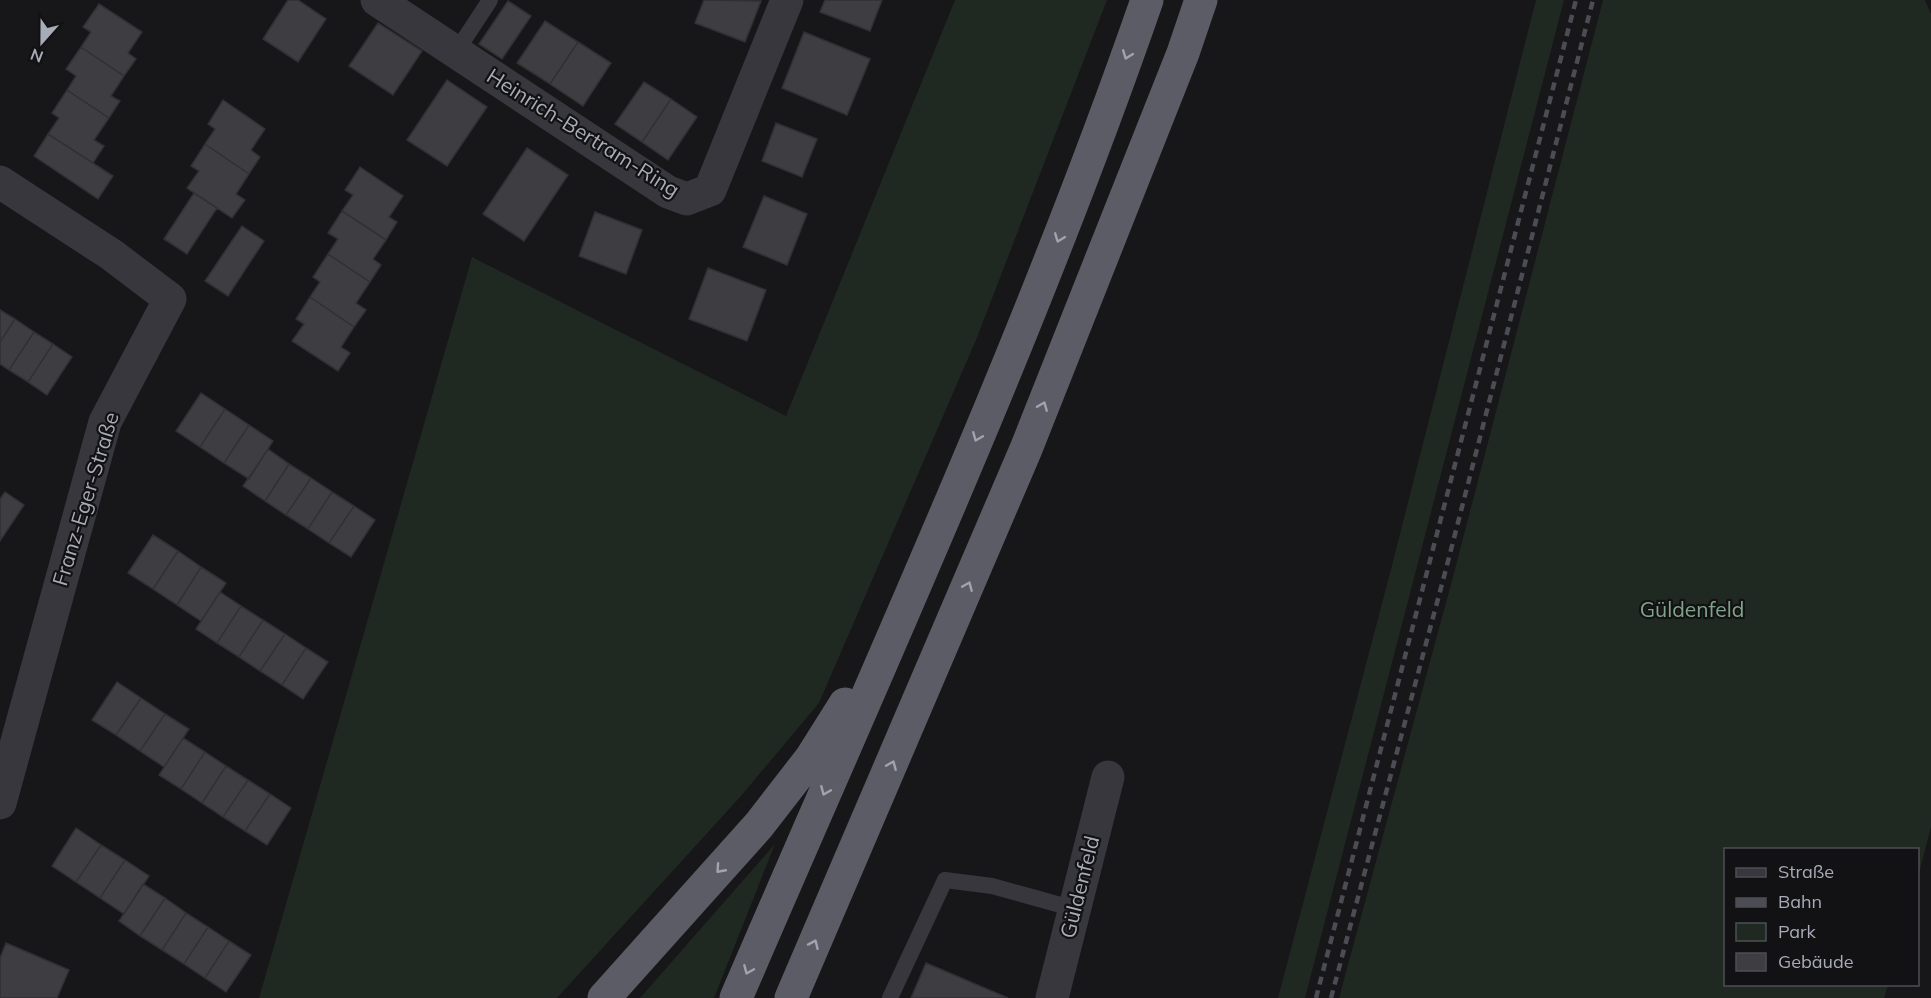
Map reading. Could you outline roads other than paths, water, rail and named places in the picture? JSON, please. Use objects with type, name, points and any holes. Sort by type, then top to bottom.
[{"type":"highway","points":[[736,998],[1053,254],[1147,0]]},
{"type":"highway","points":[[791,998],[1026,449],[1183,53],[1201,0]]},
{"type":"highway","points":[[604,998],[766,817],[811,758],[898,622]]},
{"type":"street","name":"Heinrich-Bertram-Ring","points":[[377,0],[668,192],[687,199],[710,190],[787,0]]},
{"type":"street","name":"Franz-Eger-Straße","points":[[0,182],[112,255],[170,299],[105,422],[0,803]]},
{"type":"street","name":"Güldenfeld","points":[[1052,998],[1108,777]]},
{"type":"lane","points":[[456,52],[490,0]]},
{"type":"lane","points":[[890,998],[945,880],[992,886],[1075,909]]},
{"type":"railway","points":[[1316,998],[1576,0]]},
{"type":"railway","points":[[1331,998],[1446,569],[1593,0]]}]
